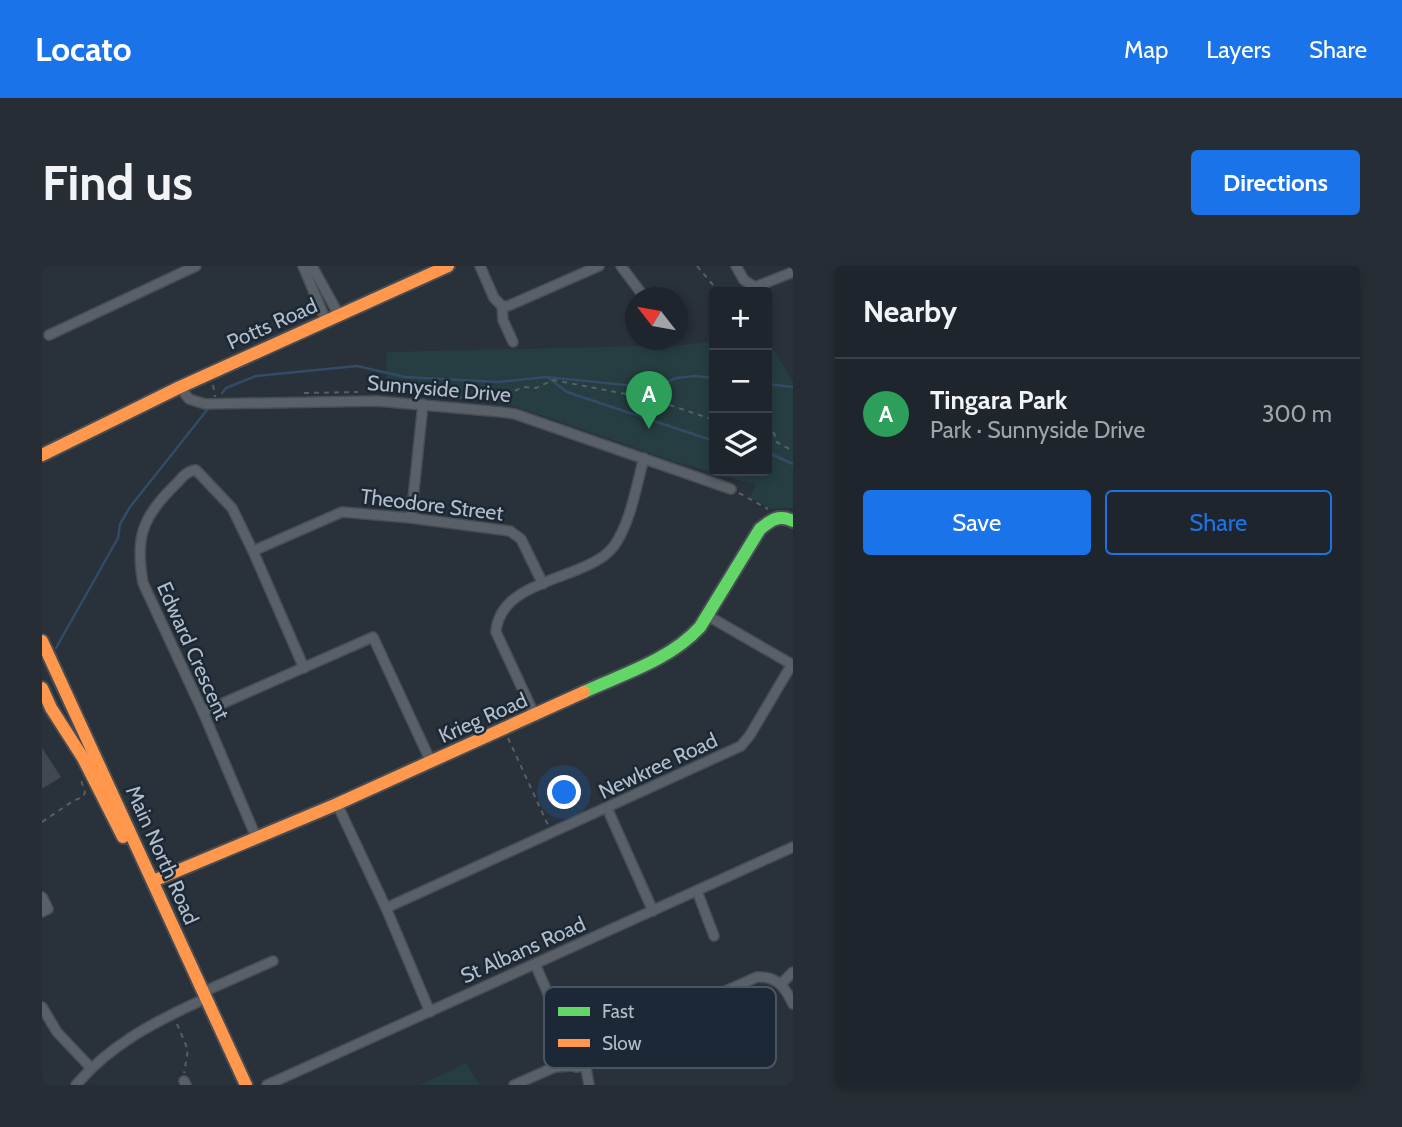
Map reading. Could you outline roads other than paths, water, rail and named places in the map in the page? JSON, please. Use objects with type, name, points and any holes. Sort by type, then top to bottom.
[{"type":"street","points":[[49,335],[196,266]]},
{"type":"street","points":[[303,266],[326,321]]},
{"type":"street","points":[[312,266],[339,315]]},
{"type":"street","name":"Potts Road","points":[[42,448],[448,266]]},
{"type":"street","points":[[480,266],[494,298],[502,306],[503,320],[513,342]]},
{"type":"street","points":[[502,306],[514,304],[599,266]]},
{"type":"street","points":[[621,266],[637,287]]},
{"type":"street","points":[[736,266],[744,280],[755,287],[793,272]]},
{"type":"street","name":"Sunnyside Drive","points":[[180,387],[189,399],[205,404],[421,400],[515,414],[731,489]]},
{"type":"street","points":[[411,518],[421,400]]},
{"type":"street","name":"Potts Road","points":[[42,455],[113,418]]},
{"type":"street","points":[[535,716],[496,632],[498,620],[508,603],[590,562],[613,547],[625,524],[645,458]]},
{"type":"street","name":"Edward Crescent","points":[[256,837],[203,712],[143,583],[139,563],[141,533],[155,505],[188,471],[196,470],[232,508],[303,668]]},
{"type":"street","name":"Theodore Street","points":[[253,551],[342,512],[411,518],[510,531],[521,539],[543,584]]},
{"type":"street","name":"Krieg Road","points":[[153,881],[337,804],[659,658],[689,639],[708,616],[760,529],[782,519]]},
{"type":"street","points":[[708,616],[793,664]]},
{"type":"street","points":[[203,712],[373,637],[431,762]]},
{"type":"street","name":"Main North Road","points":[[42,640],[153,881],[236,1085]]},
{"type":"street","name":"Newkree Road","points":[[386,908],[741,746],[793,664]]},
{"type":"street","name":"Main North Road","points":[[42,688],[51,708],[83,758],[246,1085]]},
{"type":"street","points":[[337,804],[386,908],[430,1012]]},
{"type":"street","points":[[607,808],[653,911]]},
{"type":"street","name":"St Albans Road","points":[[267,1085],[793,847]]},
{"type":"street","points":[[140,873],[153,881],[152,900]]},
{"type":"street","points":[[697,891],[714,936]]},
{"type":"street","points":[[42,897],[48,909],[42,912]]},
{"type":"street","points":[[76,1085],[90,1068],[127,1039],[201,997],[273,961]]},
{"type":"street","points":[[535,964],[545,987]]},
{"type":"street","points":[[781,984],[793,972]]},
{"type":"street","points":[[732,987],[763,976],[781,984],[793,1004]]},
{"type":"street","points":[[42,1007],[57,1032],[90,1068]]},
{"type":"street","points":[[514,1085],[553,1068]]},
{"type":"street","points":[[574,1068],[589,1084]]},
{"type":"waterway","points":[[222,393],[226,388],[256,376],[357,366],[405,377],[498,382],[547,377],[654,388],[676,378],[709,377]]},
{"type":"waterway","points":[[547,377],[567,392],[709,439]]},
{"type":"waterway","points":[[772,385],[793,387]]},
{"type":"waterway","points":[[56,648],[118,538],[120,524],[130,507],[207,410]]},
{"type":"waterway","points":[[772,454],[793,464]]},
{"type":"place","name":"Tingara Park","points":[[649,429]]}]
